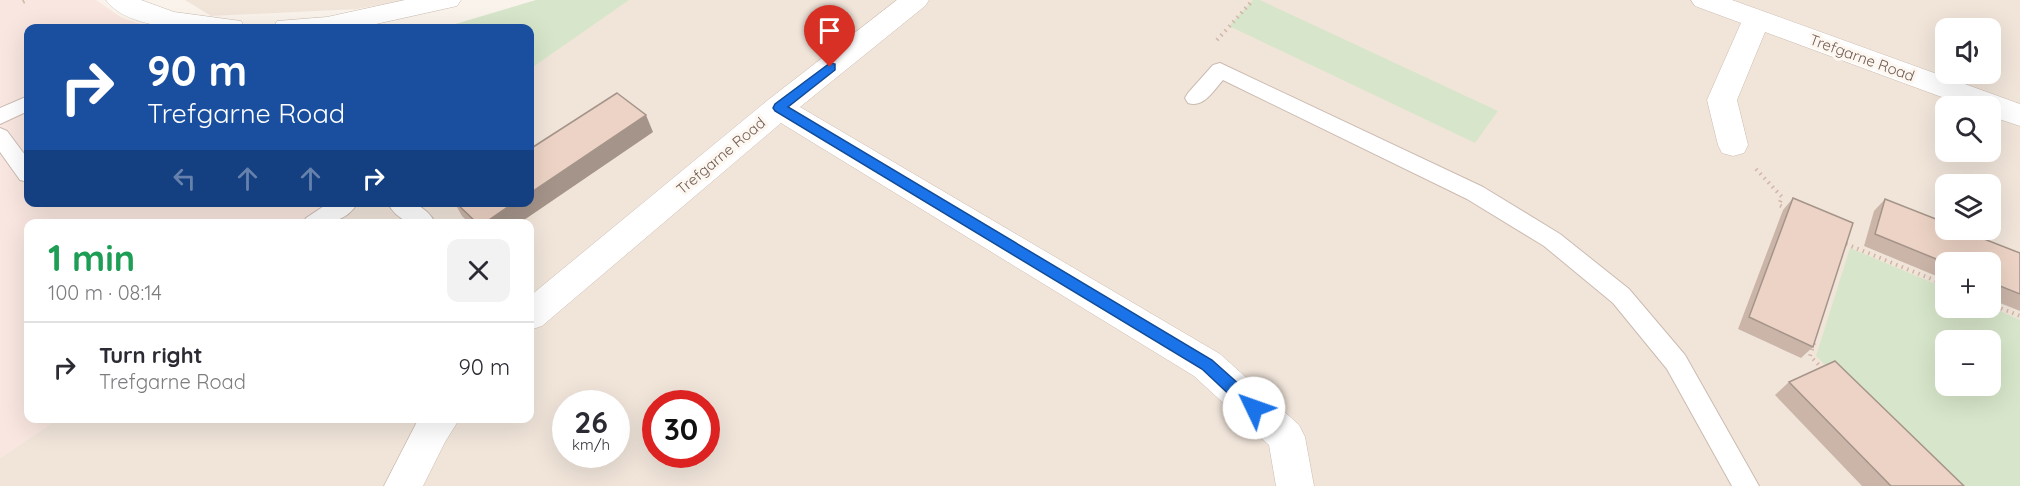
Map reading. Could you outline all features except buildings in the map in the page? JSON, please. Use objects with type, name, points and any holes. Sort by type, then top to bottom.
[{"type":"street","points":[[120,0],[133,8],[176,24]]},
{"type":"street","points":[[336,24],[447,0]]},
{"type":"street","name":"Trefgarne Road","points":[[534,308],[915,0]]},
{"type":"street","name":"Trefgarne Road","points":[[1705,0],[2020,115]]},
{"type":"street","points":[[1733,145],[1722,100],[1757,19]]},
{"type":"street","points":[[779,108],[1207,365],[1286,437],[1295,486]]},
{"type":"street","points":[[404,486],[432,430],[438,423]]},
{"type":"lane","points":[[1195,98],[1220,70],[1474,193],[1552,240],[1621,296],[1676,362],[1746,486]]},
{"type":"lane","points":[[0,117],[24,105]]},
{"type":"lane","points":[[0,136],[24,169]]},
{"type":"lane","points":[[322,219],[340,207]]},
{"type":"lane","points":[[404,207],[419,219]]},
{"type":"path","points":[[1220,70],[1198,60],[1253,0]]},
{"type":"path","points":[[1733,145],[1782,197],[1779,205],[1789,209]]},
{"type":"path","points":[[1842,255],[1849,235]]},
{"type":"path","points":[[1846,244],[1935,280]]},
{"type":"path","points":[[2001,308],[2020,316]]},
{"type":"path","points":[[1817,333],[1810,356],[1826,372]]},
{"type":"shaded area","points":[[0,0],[96,0],[122,18],[141,24],[24,24],[24,207],[329,207],[335,219],[24,219],[24,423],[52,423],[0,458]]},
{"type":"shaded area","points":[[185,0],[406,0],[357,9],[211,16]]},
{"type":"shaded area","points":[[599,0],[2020,0],[2020,486],[0,486],[0,458],[52,423],[534,423],[534,219],[335,219],[329,207],[534,207],[534,48]]},
{"type":"green space","points":[[536,0],[629,0],[534,66],[534,24],[455,24]]},
{"type":"green space","points":[[1253,0],[1260,0],[1498,111],[1475,143],[1229,26]]},
{"type":"green space","points":[[1850,248],[1935,284],[1935,318],[2001,318],[2001,311],[2020,320],[2020,486],[1947,486],[1816,356]]},
{"type":"route","points":[[830,67],[779,108],[1207,365],[1254,408]]}]
